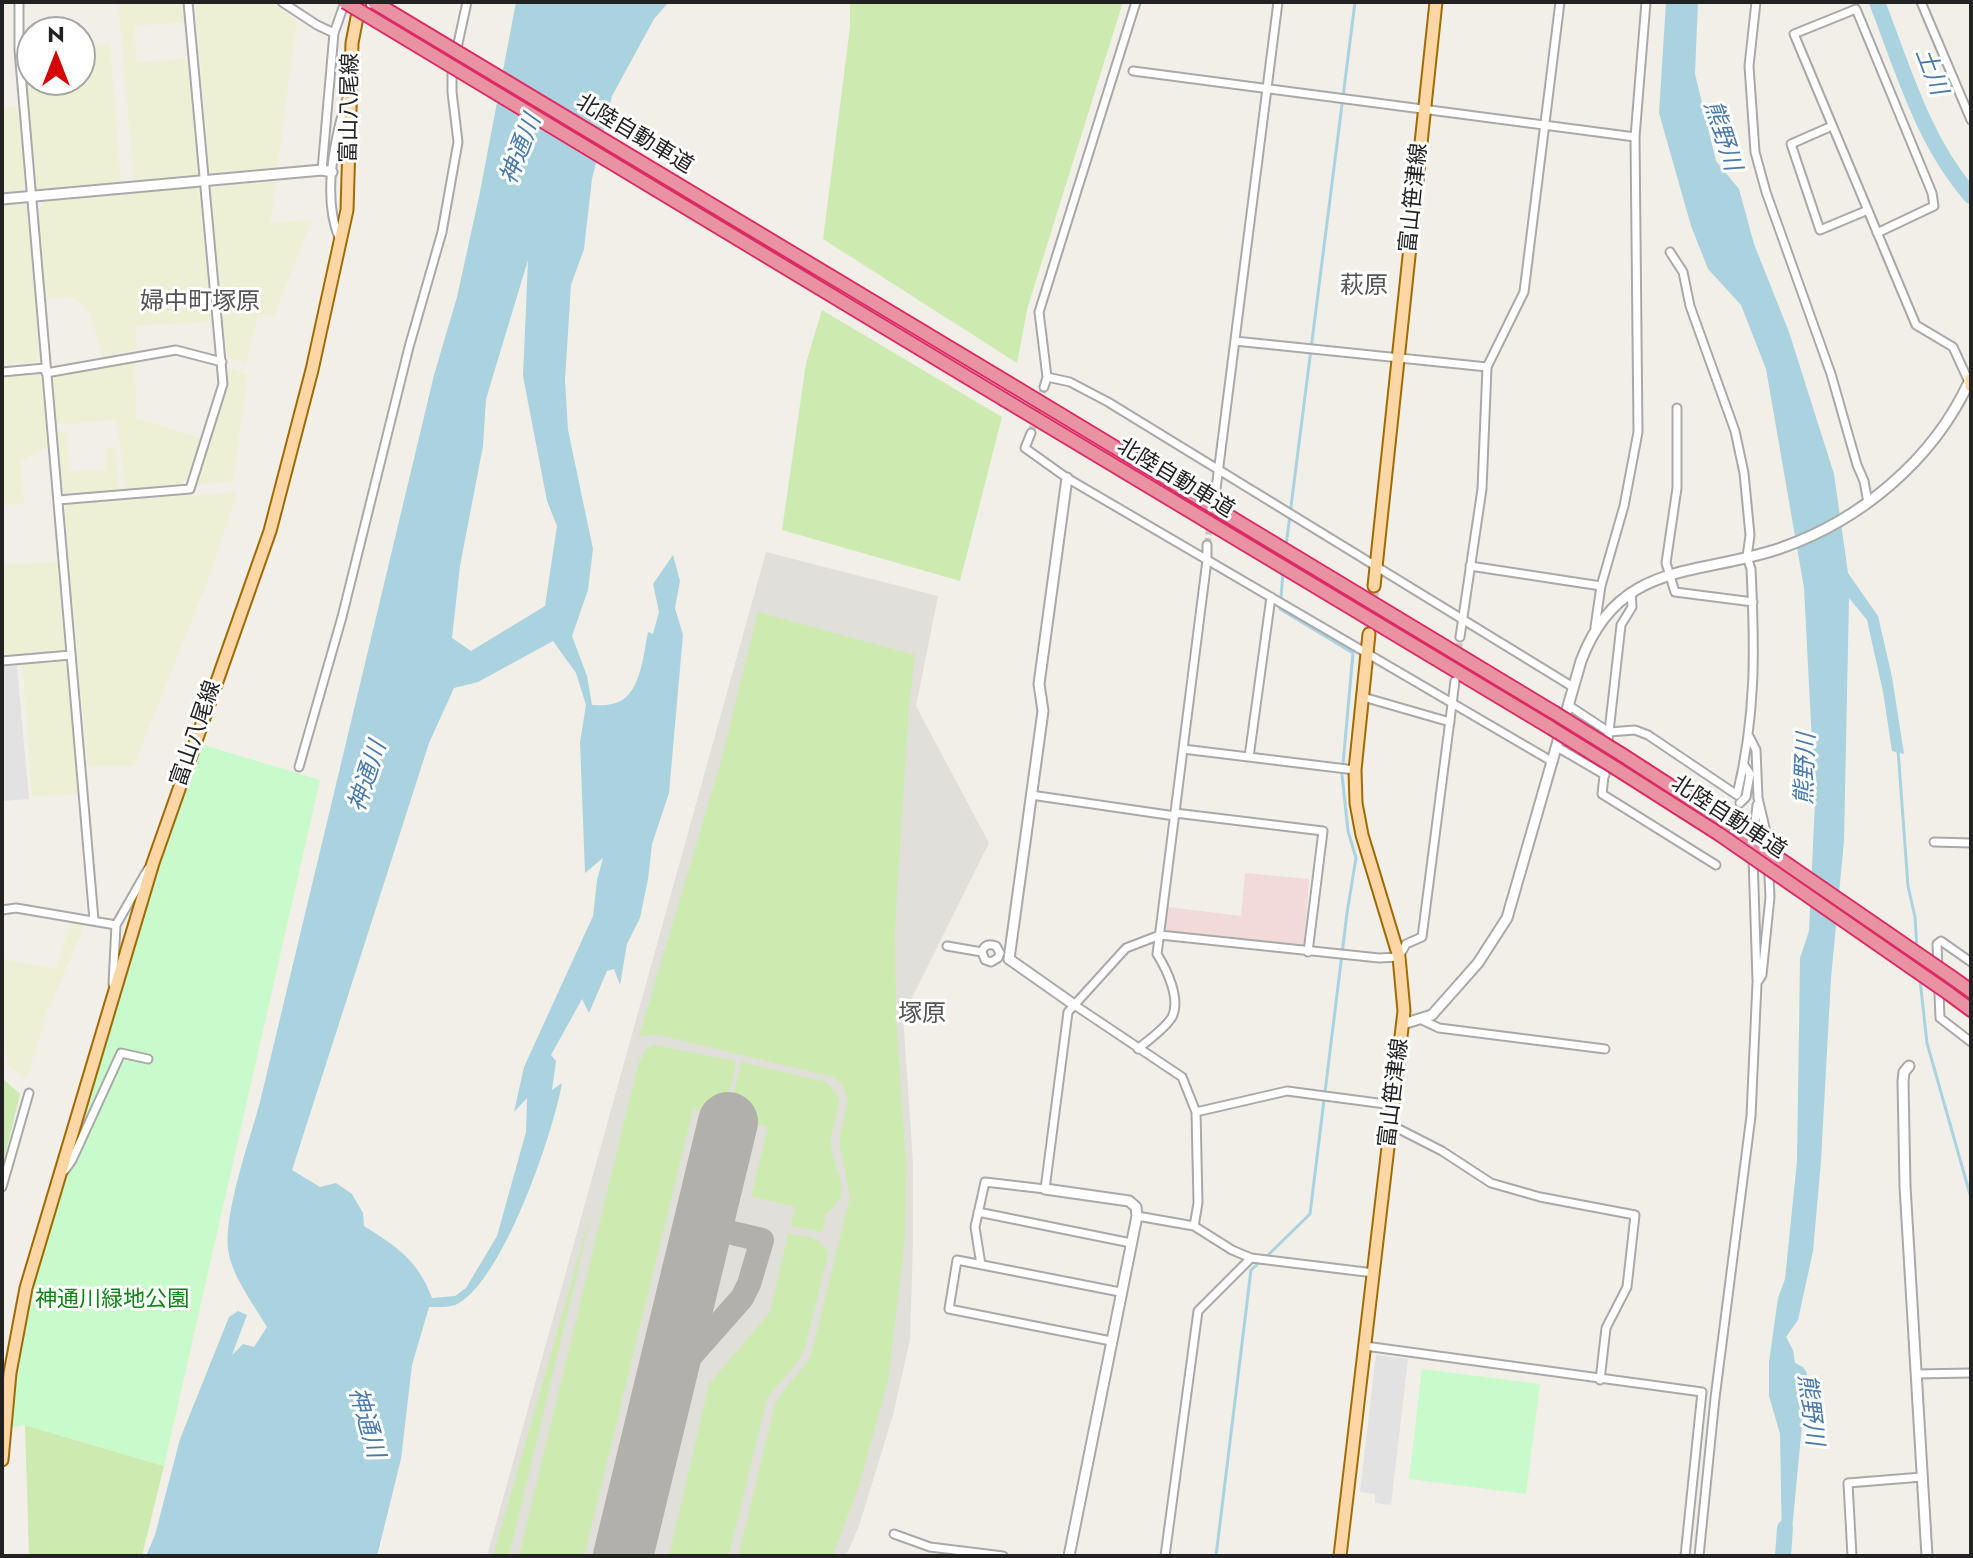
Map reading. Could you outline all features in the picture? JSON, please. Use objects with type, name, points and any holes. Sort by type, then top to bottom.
[{"type":"highway","name":"北陸自動車道","points":[[345,2],[1551,728],[1611,772],[1719,834],[1971,1010]]},
{"type":"highway","name":"北陸自動車道","points":[[374,2],[1555,713],[1723,820],[1971,991]]},
{"type":"main road","name":"富山八尾線","points":[[2,1460],[10,1373],[26,1288],[153,863],[270,531],[312,370],[350,187],[352,43],[360,2]]},
{"type":"main road","name":"富山笹津線","points":[[1374,586],[1436,2]]},
{"type":"main road","name":"富山笹津線","points":[[1340,1556],[1403,1024],[1403,982],[1399,957],[1362,835],[1356,803],[1355,770],[1369,634]]},
{"type":"street","points":[[19,2],[19,50],[94,920]]},
{"type":"street","points":[[58,500],[190,489],[223,384],[188,2]]},
{"type":"street","points":[[282,2],[334,33]]},
{"type":"street","points":[[341,241],[333,223],[327,171],[334,33],[345,2]]},
{"type":"street","points":[[299,767],[342,617],[409,347],[442,232],[458,142],[452,71],[467,2]]},
{"type":"street","points":[[1044,387],[1047,377],[1039,312],[1136,2]]},
{"type":"street","points":[[1216,489],[1278,2]]},
{"type":"street","points":[[1460,637],[1482,489],[1487,367],[1524,292],[1560,2]]},
{"type":"street","points":[[1595,627],[1601,586],[1624,506],[1638,432],[1635,137],[1646,2]]},
{"type":"street","points":[[1756,2],[1749,66],[1755,152],[1766,192],[1831,374],[1864,481],[1866,505]]},
{"type":"street","points":[[1921,2],[1971,119]]},
{"type":"street","points":[[1403,1024],[1432,1015],[1478,963],[1507,918],[1573,687],[1595,627],[1622,599],[1644,584],[1670,574],[1750,557],[1807,538],[1866,505],[1927,447],[1970,382],[1953,347],[1916,325],[1877,233],[1868,210],[1832,126],[1794,34],[1856,9],[1932,193],[1934,206],[1877,233]]},
{"type":"street","points":[[1133,71],[1635,137]]},
{"type":"street","points":[[327,171],[351,84]]},
{"type":"street","points":[[1832,126],[1791,144],[1820,230],[1868,210]]},
{"type":"street","points":[[2,199],[327,171]]},
{"type":"street","points":[[1568,705],[1609,732],[1635,730],[1648,735],[1737,795],[1750,738],[1755,652],[1744,473],[1735,431],[1690,306],[1683,272],[1670,252]]},
{"type":"street","points":[[1235,341],[1487,367]]},
{"type":"street","points":[[2,372],[46,370],[176,350],[222,362]]},
{"type":"street","points":[[1047,377],[1070,382],[1108,402],[1573,687]]},
{"type":"street","points":[[1677,408],[1677,488],[1666,563],[1675,592],[1753,602]]},
{"type":"street","points":[[1031,433],[1025,448],[1067,478],[1553,762]]},
{"type":"street","points":[[1005,955],[1043,711],[1039,684],[1067,478]]},
{"type":"street","points":[[1138,1049],[1171,1019],[1175,1007],[1168,971],[1157,954],[1207,545]]},
{"type":"street","points":[[1470,566],[1601,586]]},
{"type":"street","points":[[1631,592],[1632,607],[1621,625],[1609,732],[1611,772],[1602,794],[1716,865]]},
{"type":"street","points":[[1249,757],[1271,597]]},
{"type":"street","points":[[2,661],[71,655]]},
{"type":"street","points":[[1045,1189],[1068,1012],[1126,948],[1160,935],[1379,958],[1399,957],[1406,944],[1422,937],[1455,681]]},
{"type":"street","points":[[1363,697],[1450,722]]},
{"type":"street","points":[[1699,1556],[1715,1398],[1751,1116],[1757,983],[1756,881],[1752,845],[1758,798],[1756,750],[1750,738]]},
{"type":"street","points":[[1557,747],[1611,772]]},
{"type":"street","points":[[1183,749],[1355,770]]},
{"type":"street","points":[[1740,803],[1746,797],[1750,774],[1744,765]]},
{"type":"street","points":[[1031,795],[1323,831],[1308,952]]},
{"type":"street","points":[[1757,983],[1762,975],[1770,897],[1767,836],[1758,798]]},
{"type":"street","points":[[1934,842],[1971,843]]},
{"type":"street","points":[[112,994],[116,925],[141,878],[153,863]]},
{"type":"street","points":[[2,910],[16,908],[116,925]]},
{"type":"street","points":[[1971,962],[1941,941],[1937,944],[1940,1018],[1971,1042]]},
{"type":"street","points":[[947,946],[982,952],[987,945],[993,944],[1009,959],[1182,1077],[1196,1112],[1198,1203],[1194,1226]]},
{"type":"street","points":[[1420,1019],[1439,1028],[1605,1049]]},
{"type":"street","points":[[58,1177],[72,1160],[121,1053],[148,1059]]},
{"type":"street","points":[[1909,1066],[1904,1072],[1903,1098],[1927,1556]]},
{"type":"street","points":[[1196,1112],[1287,1091],[1393,1105]]},
{"type":"street","points":[[2,1187],[29,1093]]},
{"type":"street","points":[[1391,1125],[1442,1151],[1491,1183],[1540,1197],[1635,1215],[1627,1287],[1606,1328],[1600,1380]]},
{"type":"street","points":[[981,1265],[975,1227],[985,1182],[1129,1201],[1136,1207],[1137,1216],[1069,1556]]},
{"type":"street","points":[[978,1212],[1131,1243]]},
{"type":"street","points":[[1137,1216],[1194,1226],[1251,1258],[1374,1273]]},
{"type":"street","points":[[1165,1556],[1198,1311],[1251,1258]]},
{"type":"street","points":[[1111,1341],[949,1309],[957,1260],[1120,1292]]},
{"type":"street","points":[[1365,1346],[1702,1392],[1685,1556]]},
{"type":"street","points":[[1916,1374],[1971,1373]]},
{"type":"street","points":[[1852,1556],[1848,1483],[1922,1477]]},
{"type":"street","points":[[894,1534],[930,1547],[1003,1556]]},
{"type":"shaded area","points":[[766,552],[938,596],[916,706],[989,843],[903,1016],[913,1162],[913,1241],[910,1340],[893,1415],[859,1526],[846,1556],[487,1556]]},
{"type":"shaded area","points":[[17,666],[29,799],[2,801],[2,667]]},
{"type":"shaded area","points":[[1245,873],[1309,879],[1304,946],[1165,931],[1168,907],[1241,916]]},
{"type":"shaded area","points":[[1376,1355],[1408,1359],[1391,1505],[1375,1503],[1375,1494],[1360,1492]]},
{"type":"green space","points":[[118,2],[184,2],[185,22],[134,26],[137,62],[190,58],[199,177],[134,181]]},
{"type":"green space","points":[[195,2],[269,2],[297,21],[277,169],[210,178]]},
{"type":"green space","points":[[850,2],[1123,2],[1028,306],[1017,363],[823,239],[850,27]]},
{"type":"green space","points":[[110,44],[121,183],[39,191],[35,187],[28,96],[96,96],[96,45]]},
{"type":"green space","points":[[17,106],[26,184],[19,192],[2,194],[2,108]]},
{"type":"green space","points":[[276,181],[270,223],[312,219],[274,316],[258,315],[246,364],[227,357],[210,188]]},
{"type":"green space","points":[[198,187],[212,322],[136,326],[137,349],[103,356],[89,312],[74,297],[45,299],[38,210],[44,202]]},
{"type":"green space","points":[[17,202],[27,206],[40,359],[2,365],[2,204]]},
{"type":"green space","points":[[822,310],[1002,417],[960,581],[782,530],[806,363]]},
{"type":"green space","points":[[135,362],[136,418],[201,438],[187,479],[180,484],[125,490],[117,420],[56,425],[52,381],[58,375]]},
{"type":"green space","points":[[229,368],[248,375],[233,482],[195,485],[225,392]]},
{"type":"green space","points":[[37,372],[41,378],[48,447],[21,461],[24,504],[2,505],[2,376]]},
{"type":"green space","points":[[66,432],[69,471],[105,470],[105,448],[115,447],[120,490],[68,495],[63,492],[57,433]]},
{"type":"green space","points":[[237,492],[211,573],[134,766],[88,767],[64,509],[68,504]]},
{"type":"green space","points":[[57,562],[65,651],[2,656],[2,564]]},
{"type":"green space","points":[[758,612],[915,655],[895,927],[896,1016],[906,1163],[905,1239],[888,1381],[860,1482],[833,1556],[738,1556],[775,1405],[811,1355],[850,1197],[840,1147],[848,1100],[842,1084],[833,1077],[658,1035],[639,1036],[722,758]]},
{"type":"green space","points":[[66,660],[78,794],[32,797],[22,664]]},
{"type":"green space","name":"神通川緑地公園","points":[[200,744],[320,780],[164,1466],[25,1425],[3,1429],[26,1288],[112,994]]},
{"type":"green space","points":[[71,921],[86,923],[47,1012],[28,1076],[22,1077],[7,1064],[2,1011],[2,959],[56,969]]},
{"type":"green space","points":[[654,1045],[735,1061],[723,1116],[693,1109],[584,1556],[519,1556],[638,1064],[647,1048]]},
{"type":"green space","points":[[741,1062],[826,1082],[839,1097],[831,1146],[842,1190],[835,1206],[826,1214],[822,1232],[791,1226],[795,1207],[751,1196],[768,1127],[728,1117]]},
{"type":"green space","points":[[2,1078],[20,1094],[2,1168]]},
{"type":"green space","points":[[594,1203],[509,1556],[493,1556]]},
{"type":"green space","points":[[788,1234],[818,1241],[828,1255],[805,1348],[797,1363],[767,1398],[729,1556],[669,1556],[709,1384],[770,1312]]},
{"type":"green space","points":[[1422,1369],[1540,1384],[1526,1494],[1409,1479]]},
{"type":"green space","points":[[25,1425],[164,1466],[142,1556],[29,1556]]},
{"type":"water","name":"神通川","points":[[516,2],[669,2],[654,19],[612,96],[592,179],[584,249],[571,285],[565,380],[568,430],[593,549],[588,590],[572,636],[587,676],[592,705],[609,705],[622,700],[635,685],[648,632],[653,634],[659,612],[653,584],[673,555],[680,581],[675,608],[683,635],[669,793],[652,844],[640,918],[627,944],[620,985],[614,969],[607,971],[589,1013],[582,999],[551,1055],[556,1061],[552,1090],[562,1083],[557,1106],[524,1202],[493,1265],[476,1288],[456,1305],[429,1307],[412,1365],[401,1459],[377,1556],[146,1556],[155,1535],[180,1439],[229,1317],[238,1311],[247,1315],[232,1355],[243,1344],[254,1347],[267,1327],[244,1290],[230,1259],[230,1216],[434,375],[457,297]],"holes":[[[528,260],[523,376],[547,501],[557,526],[545,606],[471,651],[452,638],[460,566],[483,446],[486,399]],[[553,641],[576,673],[586,705],[580,742],[585,873],[603,858],[593,916],[524,1067],[514,1112],[527,1098],[526,1132],[497,1236],[466,1288],[455,1296],[432,1298],[413,1264],[364,1226],[363,1213],[352,1194],[336,1183],[320,1187],[292,1170],[429,743],[454,688],[478,682]]]},
{"type":"water","points":[[1666,2],[1698,2],[1695,74],[1716,161],[1739,189],[1754,244],[1789,332],[1834,474],[1848,573],[1878,616],[1892,677],[1904,754],[1892,751],[1867,620],[1849,598],[1844,841],[1831,978],[1821,1161],[1813,1251],[1798,1320],[1786,1337],[1795,1363],[1807,1373],[1790,1551],[1782,1545],[1780,1434],[1769,1396],[1769,1362],[1778,1298],[1785,1279],[1797,1161],[1800,958],[1809,931],[1815,802],[1804,588],[1766,369],[1741,305],[1708,269],[1691,226],[1659,113]]},
{"type":"waterway","points":[[1286,546],[1355,2]]},
{"type":"waterway","name":"土川","points":[[1877,2],[1927,128],[1954,175],[1971,196]]},
{"type":"waterway","points":[[1266,1257],[1310,1214],[1356,858],[1348,831],[1342,775],[1353,653],[1280,609],[1283,573]]},
{"type":"waterway","points":[[1898,750],[1908,886],[1915,917],[1917,949]]},
{"type":"waterway","points":[[1920,980],[1927,1043],[1971,1198]]},
{"type":"waterway","points":[[1216,1556],[1251,1270],[1260,1262]]},
{"type":"waterway","name":"熊野川","points":[[1783,1556],[1785,1528]]},
{"type":"taxiway","points":[[665,1385],[742,1298],[762,1240],[703,1226]]},
{"type":"runway","points":[[623,1556],[728,1122]]},
{"type":"tunnel","points":[[1031,433],[1044,387]]},
{"type":"tunnel","points":[[1207,545],[1216,489]]},
{"type":"tunnel","points":[[1369,634],[1374,586]]},
{"type":"tunnel","points":[[1456,671],[1460,637]]},
{"type":"district","name":"萩原","points":[[1364,287]]},
{"type":"district","name":"婦中町塚原","points":[[200,303]]},
{"type":"district","name":"塚原","points":[[922,1015]]}]
